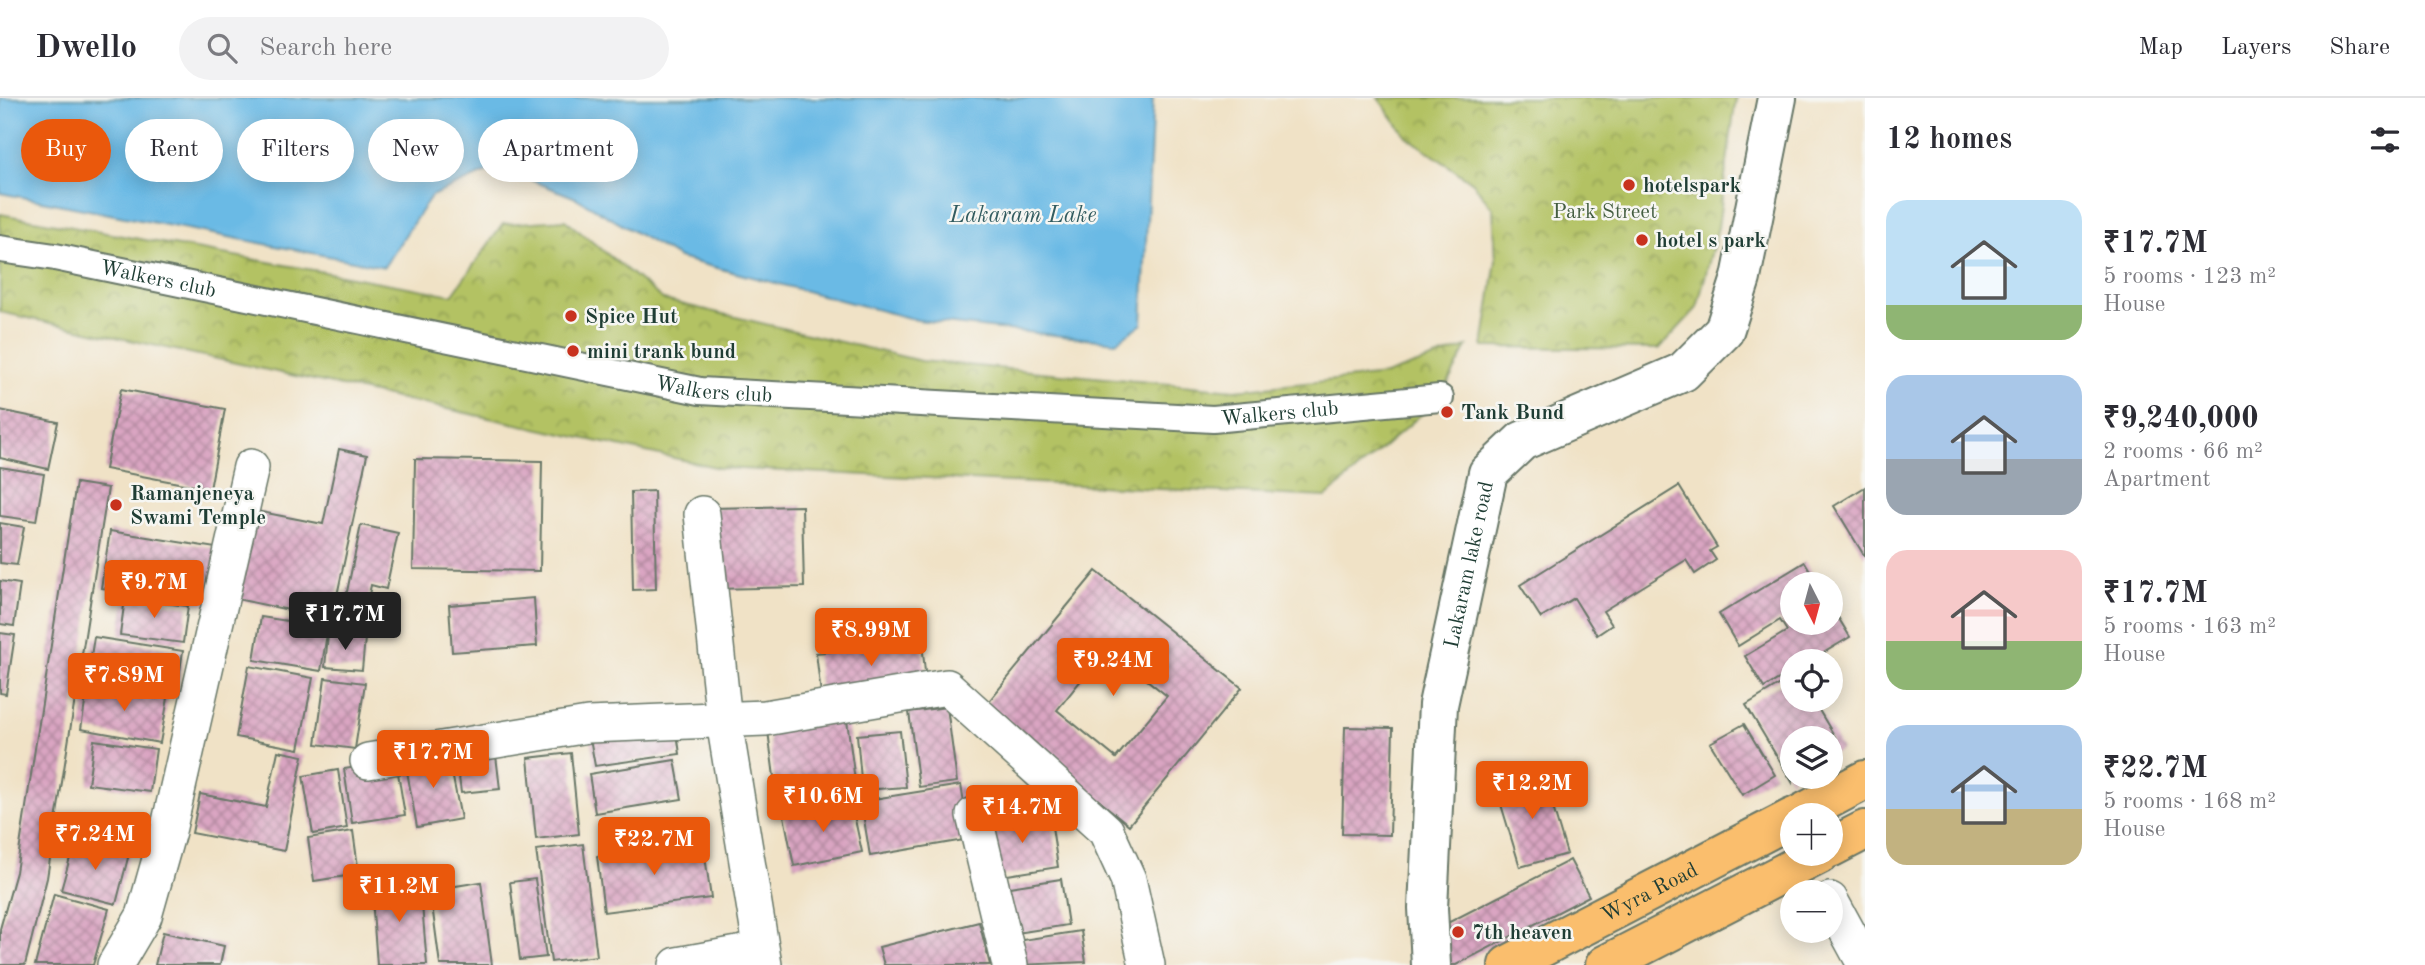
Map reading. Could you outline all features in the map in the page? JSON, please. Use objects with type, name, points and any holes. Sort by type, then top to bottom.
[{"type":"main road","points":[[1822,803],[1865,780]]},
{"type":"main road","name":"Wyra Road","points":[[1508,965],[1780,824]]},
{"type":"main road","name":"Wyra Road","points":[[1843,847],[1865,830]]},
{"type":"main road","name":"Wyra Road","points":[[1605,965],[1818,866]]},
{"type":"street","name":"Lakaram lake road","points":[[1431,965],[1428,908],[1438,705],[1488,473],[1522,441],[1683,372],[1724,331],[1741,278],[1777,98]]},
{"type":"street","name":"Walkers club","points":[[0,249],[55,257],[700,391],[1213,419],[1440,398]]},
{"type":"street","points":[[115,965],[144,916],[168,831],[251,467]]},
{"type":"street","points":[[677,965],[762,958],[724,721],[702,514]]},
{"type":"street","points":[[368,761],[588,725],[765,718],[947,687],[1106,831],[1128,879],[1147,965]]},
{"type":"street","points":[[974,815],[1010,965]]},
{"type":"street","points":[[1843,924],[1865,964]]},
{"type":"green space","name":"Park Street","points":[[1378,98],[1736,98],[1718,227],[1697,308],[1659,349],[1483,347],[1496,260],[1493,209],[1473,183],[1406,136]]},
{"type":"green space","points":[[0,214],[452,295],[503,224],[565,220],[664,300],[921,361],[1235,390],[1385,375],[1467,347],[1440,398],[1326,497],[720,468],[0,312]]},
{"type":"water","name":"Lakaram Lake","points":[[0,98],[1153,98],[1142,324],[1116,342],[917,320],[679,258],[576,198],[536,182],[638,182],[638,119],[478,119],[478,176],[464,182],[464,119],[368,119],[368,182],[463,182],[431,196],[384,267],[0,193]]},
{"type":"building","points":[[121,389],[225,409],[210,489],[105,469]]},
{"type":"building","points":[[0,410],[58,422],[48,469],[0,458]]},
{"type":"building","points":[[339,449],[367,455],[332,619],[227,597],[246,509],[323,524]]},
{"type":"building","points":[[415,459],[542,461],[540,571],[413,569]]},
{"type":"building","points":[[0,467],[44,474],[36,521],[0,516]]},
{"type":"building","points":[[76,483],[108,488],[47,878],[25,965],[0,965],[0,929],[16,872]]},
{"type":"building","points":[[1679,486],[1717,547],[1710,551],[1716,560],[1695,574],[1686,560],[1603,611],[1612,625],[1597,635],[1574,598],[1541,618],[1520,585]]},
{"type":"building","points":[[1865,487],[1865,557],[1834,506]]},
{"type":"building","points":[[654,491],[656,589],[633,590],[631,492]]},
{"type":"building","points":[[802,506],[804,587],[712,589],[710,508]]},
{"type":"building","points":[[0,523],[24,527],[17,565],[0,563]]},
{"type":"building","points":[[361,525],[398,533],[386,589],[371,585],[362,629],[340,625]]},
{"type":"building","points":[[110,531],[222,549],[213,605],[101,588]]},
{"type":"building","points":[[1805,562],[1811,572],[1788,572]]},
{"type":"building","points":[[1096,571],[1242,688],[1129,825],[984,707]],"holes":[[[1107,648],[1167,696],[1116,758],[1057,710]]]},
{"type":"building","points":[[1780,577],[1780,620],[1738,646],[1719,614]]},
{"type":"building","points":[[0,581],[20,584],[14,626],[0,624]]},
{"type":"building","points":[[125,598],[188,606],[183,643],[120,635]]},
{"type":"building","points":[[534,598],[537,646],[452,652],[449,605]]},
{"type":"building","points":[[261,617],[328,627],[321,671],[254,660]]},
{"type":"building","points":[[1843,625],[1850,637],[1830,649],[1780,649],[1780,678],[1764,688],[1745,656],[1780,635],[1843,635]]},
{"type":"building","points":[[0,633],[15,635],[6,694],[0,693]]},
{"type":"building","points":[[328,635],[365,638],[362,670],[325,667]]},
{"type":"building","points":[[94,637],[183,651],[176,696],[87,681]]},
{"type":"building","points":[[922,642],[926,682],[821,694],[816,653]]},
{"type":"building","points":[[249,666],[313,678],[299,749],[236,737]]},
{"type":"building","points":[[325,678],[365,683],[355,749],[316,744]]},
{"type":"building","points":[[88,684],[168,698],[160,743],[81,729]]},
{"type":"building","points":[[1780,684],[1780,712],[1820,712],[1828,726],[1780,726],[1780,762],[1746,705]]},
{"type":"building","points":[[947,707],[957,782],[919,787],[909,712]]},
{"type":"building","points":[[847,720],[857,796],[778,807],[768,731]]},
{"type":"building","points":[[1744,724],[1775,775],[1742,795],[1710,743]]},
{"type":"building","points":[[676,726],[680,754],[595,766],[590,738]]},
{"type":"building","points":[[1345,727],[1393,728],[1390,835],[1342,834]]},
{"type":"building","points":[[900,731],[906,787],[862,790],[857,735]]},
{"type":"building","points":[[94,740],[156,749],[150,792],[88,784]]},
{"type":"building","points":[[495,747],[500,789],[461,793],[456,752]]},
{"type":"building","points":[[278,751],[303,756],[284,851],[192,833],[200,794],[266,807]]},
{"type":"building","points":[[448,752],[461,819],[417,827],[405,760]]},
{"type":"building","points":[[571,753],[579,834],[536,839],[528,758]]},
{"type":"building","points":[[675,760],[682,799],[595,813],[589,774]]},
{"type":"building","points":[[396,761],[405,815],[352,823],[344,769]]},
{"type":"building","points":[[338,770],[347,828],[313,834],[303,776]]},
{"type":"building","points":[[1543,774],[1567,854],[1520,867],[1496,788]]},
{"type":"building","points":[[961,785],[970,839],[870,856],[861,801]]},
{"type":"building","points":[[851,801],[862,852],[794,866],[784,816]]},
{"type":"building","points":[[1050,813],[1058,867],[995,877],[986,824]]},
{"type":"building","points":[[353,831],[359,874],[314,881],[308,838]]},
{"type":"building","points":[[75,840],[129,854],[116,904],[61,890]]},
{"type":"building","points":[[703,842],[711,898],[604,912],[597,856]]},
{"type":"building","points":[[583,844],[597,956],[551,962],[536,850]]},
{"type":"building","points":[[1570,860],[1589,896],[1456,965],[1448,965],[1430,932]]},
{"type":"building","points":[[535,879],[546,957],[520,960],[510,882]]},
{"type":"building","points":[[1061,879],[1068,925],[1010,934],[1003,888]]},
{"type":"building","points":[[420,880],[427,965],[377,965],[371,884]]},
{"type":"building","points":[[481,882],[492,965],[440,965],[430,890]]},
{"type":"building","points":[[54,894],[109,909],[93,965],[35,965]]},
{"type":"building","points":[[979,922],[990,965],[884,965],[879,947]]},
{"type":"building","points":[[1081,931],[1086,962],[1019,965],[1016,941]]},
{"type":"building","points":[[163,932],[224,946],[220,965],[155,965]]},
{"type":"place","name":"hotelspark","points":[[1629,185]]},
{"type":"place","name":"hotel s park","points":[[1642,240]]},
{"type":"place","name":"Spice Hut","points":[[571,316]]},
{"type":"place","name":"mini trank bund","points":[[573,351]]},
{"type":"place","name":"Tank Bund","points":[[1447,412]]},
{"type":"place","name":"Ramanjeneya Swami Temple","points":[[116,505]]},
{"type":"place","name":"7th heaven","points":[[1458,932]]}]
